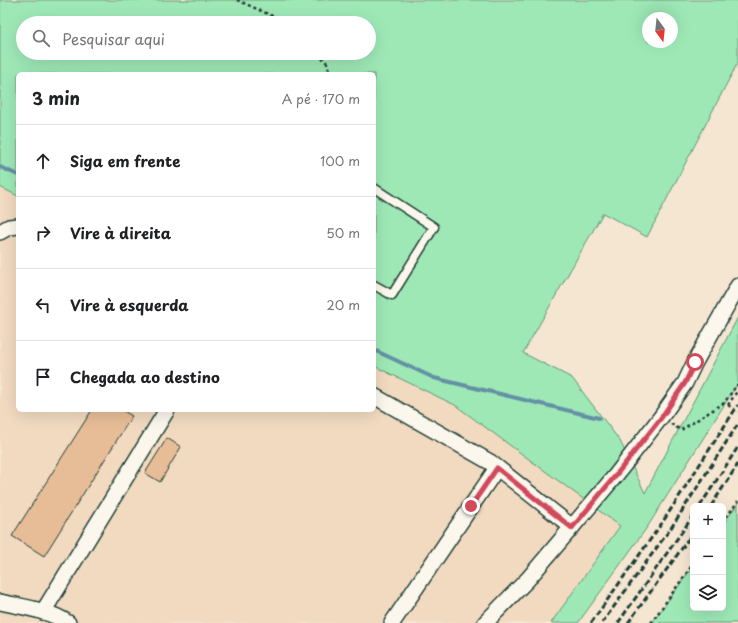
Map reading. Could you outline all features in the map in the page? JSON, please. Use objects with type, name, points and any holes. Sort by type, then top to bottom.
[{"type":"street","points":[[0,232],[9,227],[16,226]]},
{"type":"street","points":[[485,623],[528,579],[572,528],[661,418],[685,383],[695,362],[738,286]]},
{"type":"street","points":[[376,397],[490,462],[572,528]]},
{"type":"street","points":[[43,612],[166,412]]},
{"type":"street","points":[[392,623],[497,468]]},
{"type":"street","points":[[0,602],[43,612],[61,618],[68,623]]},
{"type":"lane","points":[[376,189],[434,227],[392,295],[376,286]]},
{"type":"path","points":[[237,0],[272,16]]},
{"type":"path","points":[[324,60],[327,63],[329,72]]},
{"type":"path","points":[[661,418],[681,430],[724,403],[737,385],[738,386]]},
{"type":"path","points":[[738,390],[728,405],[738,412]]},
{"type":"path","points":[[726,518],[738,501]]},
{"type":"path","points":[[650,623],[690,568]]},
{"type":"shaded area","points":[[0,187],[16,195],[16,412],[376,412],[376,367],[455,405],[620,526],[551,623],[0,623]]},
{"type":"green space","points":[[0,0],[738,0],[738,62],[647,237],[603,213],[523,353],[572,378],[620,441],[645,493],[738,317],[738,383],[648,526],[578,623],[551,623],[620,526],[455,405],[376,367],[376,72],[16,72],[16,195],[0,187]]},
{"type":"green space","points":[[738,503],[738,623],[652,623],[690,570],[690,611],[726,611],[726,520]]},
{"type":"building","points":[[91,412],[125,412],[132,416],[44,556],[12,536]]},
{"type":"building","points":[[167,438],[181,447],[160,482],[145,473]]},
{"type":"waterway","points":[[0,167],[16,174]]},
{"type":"waterway","points":[[376,351],[434,378],[599,418]]},
{"type":"railway","points":[[591,623],[662,523],[738,405]]},
{"type":"railway","points":[[602,623],[671,528],[738,424]]},
{"type":"railway","points":[[702,503],[738,447]]},
{"type":"railway","points":[[713,503],[738,464]]},
{"type":"railway","points":[[618,623],[690,520]]},
{"type":"railway","points":[[628,623],[690,537]]},
{"type":"route","points":[[471,506],[497,468],[572,528],[661,418],[685,383],[695,362]]}]
